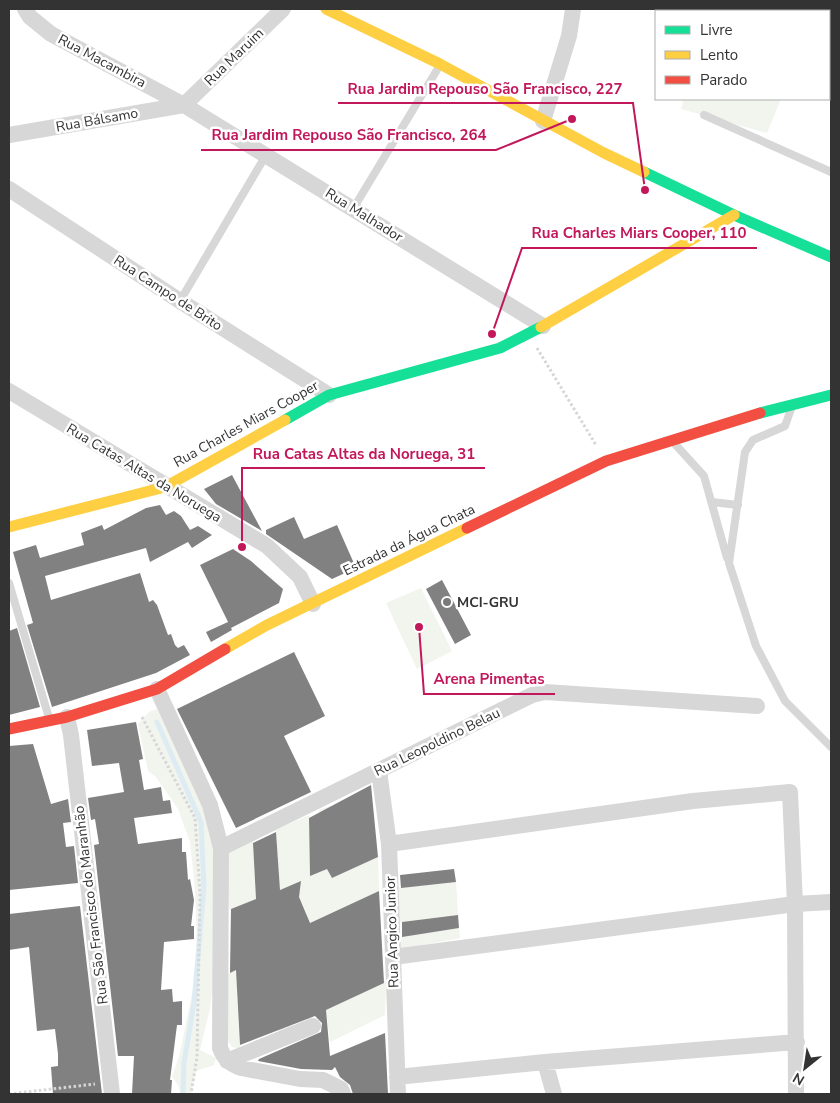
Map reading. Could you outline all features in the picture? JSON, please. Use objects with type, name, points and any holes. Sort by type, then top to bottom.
[{"type":"street","name":"Rua Macambira","points":[[25,9],[30,17],[51,34],[184,105]]},
{"type":"street","name":"Rua Maruim","points":[[184,105],[283,9]]},
{"type":"street","points":[[326,9],[440,64],[604,153],[734,215],[831,257]]},
{"type":"street","points":[[543,121],[569,36],[573,9]]},
{"type":"street","name":"Rua Bálsamo","points":[[9,135],[184,105]]},
{"type":"street","name":"Rua Malhador","points":[[184,105],[543,326]]},
{"type":"street","name":"Rua Campo de Brito","points":[[9,189],[180,302],[329,395]]},
{"type":"street","name":"Rua Charles Miars Cooper","points":[[9,526],[165,487],[329,395],[500,348],[543,326],[734,215]]},
{"type":"street","name":"Rua Catas Altas da Noruega","points":[[9,391],[165,487],[267,546],[300,577],[313,604]]},
{"type":"street","name":"Estrada da Água Chata","points":[[9,729],[67,717],[157,689],[267,625],[606,461],[792,404],[831,395]]},
{"type":"street","points":[[157,689],[207,797],[221,848],[220,1048],[228,1061],[241,1068],[300,1079],[323,1080],[341,1089],[343,1094]]},
{"type":"street","name":"Rua Leopoldino Belau","points":[[221,848],[532,695],[545,692],[757,706]]},
{"type":"street","name":"Rua São Francisco do Maranhão","points":[[67,717],[71,735],[112,1088]]},
{"type":"street","name":"Rua Angico Junior","points":[[379,771],[389,844],[398,1094]]},
{"type":"street","points":[[389,844],[694,801],[790,792],[796,904],[796,1094]]},
{"type":"street","points":[[393,957],[796,904],[831,902]]},
{"type":"street","points":[[228,1061],[313,1026]]},
{"type":"street","points":[[397,1077],[545,1062],[797,1042]]},
{"type":"street","points":[[545,1062],[554,1094]]},
{"type":"lane","points":[[353,209],[440,64]]},
{"type":"lane","points":[[704,115],[831,172]]},
{"type":"lane","points":[[180,302],[266,155]]},
{"type":"lane","points":[[728,563],[748,445],[754,440],[785,426],[792,404]]},
{"type":"lane","points":[[672,440],[679,451],[704,476],[728,563],[756,646],[785,701],[831,748]]},
{"type":"lane","points":[[712,502],[738,505]]},
{"type":"lane","points":[[9,583],[49,720]]},
{"type":"path","points":[[528,334],[606,461]]},
{"type":"path","points":[[142,717],[195,818],[200,893],[196,1057],[190,1094]]},
{"type":"path","points":[[9,1094],[112,1088]]},
{"type":"shaded area","points":[[706,9],[806,9],[806,10]]},
{"type":"shaded area","points":[[684,100],[781,100],[767,133],[681,109]]},
{"type":"shaded area","points":[[421,588],[452,651],[417,669],[386,603]]},
{"type":"shaded area","points":[[157,709],[212,826],[215,865],[215,966],[210,1009],[200,1050],[216,1058],[214,1065],[196,1071],[191,1094],[180,1094],[179,1087],[172,1076],[179,1057],[194,984],[198,975],[195,889],[190,842],[178,809],[156,777],[148,771],[138,724],[149,712]]},
{"type":"shaded area","points":[[330,806],[334,863],[326,867],[332,878],[378,857],[379,891],[300,927],[300,918],[306,913],[302,903],[297,906],[299,882],[280,890],[276,830],[309,815],[310,875],[323,871],[319,810]]},
{"type":"shaded area","points":[[253,840],[256,899],[229,910],[227,850]]},
{"type":"shaded area","points":[[456,882],[458,915],[396,923],[395,888]]},
{"type":"shaded area","points":[[459,928],[460,938],[401,949],[398,937]]},
{"type":"shaded area","points":[[284,950],[289,974],[291,1029],[279,1032],[275,980],[237,994],[240,1049],[232,1047],[228,1041],[227,974]]},
{"type":"shaded area","points":[[386,981],[385,1015],[330,1042],[326,1010]]},
{"type":"building","points":[[232,475],[262,531],[216,504],[204,489]]},
{"type":"building","points":[[160,505],[166,515],[174,511],[181,516],[190,530],[198,526],[212,535],[192,548],[188,542],[150,562],[146,548],[45,576],[51,600],[140,573],[149,602],[153,600],[157,605],[168,635],[171,634],[178,648],[184,645],[190,655],[156,673],[52,707],[27,625],[33,623],[13,552],[36,545],[40,558],[84,545],[81,533],[102,525],[104,530],[146,508]]},
{"type":"building","points":[[294,517],[304,539],[337,525],[356,568],[332,579],[266,534],[266,530]]},
{"type":"building","points":[[233,549],[251,561],[283,589],[279,603],[231,628],[200,565]]},
{"type":"building","points":[[442,580],[471,635],[455,644],[426,589]]},
{"type":"building","points":[[228,622],[232,630],[211,642],[206,632]]},
{"type":"building","points":[[17,628],[40,707],[9,715],[9,631]]},
{"type":"building","points":[[294,652],[325,716],[284,736],[311,792],[236,828],[177,709]]},
{"type":"building","points":[[136,722],[143,759],[139,760],[144,790],[161,787],[163,801],[170,800],[172,813],[134,818],[138,844],[182,838],[182,852],[186,852],[188,880],[190,879],[194,900],[191,926],[194,926],[194,939],[164,942],[161,990],[172,989],[173,1002],[182,1001],[182,1025],[177,1025],[170,1080],[172,1080],[171,1094],[132,1094],[134,1056],[118,1056],[94,845],[99,844],[95,819],[91,820],[88,798],[124,792],[119,763],[92,766],[87,730]]},
{"type":"building","points":[[33,744],[51,804],[68,799],[71,822],[63,823],[66,847],[74,846],[78,883],[9,890],[9,746]]},
{"type":"building","points":[[371,785],[378,857],[332,878],[327,869],[310,876],[309,818]]},
{"type":"building","points":[[276,832],[280,890],[301,881],[299,897],[310,923],[379,891],[384,983],[326,1010],[330,1056],[385,1033],[388,1094],[353,1094],[350,1085],[340,1077],[335,1067],[332,1070],[301,1069],[258,1061],[321,1032],[322,1023],[315,1016],[240,1045],[236,970],[230,973],[231,909],[256,899],[253,843]]},
{"type":"building","points":[[454,869],[456,882],[401,888],[400,875]]},
{"type":"building","points":[[80,906],[102,1094],[53,1094],[51,1067],[58,1066],[55,1029],[37,1031],[29,947],[9,950],[9,914]]},
{"type":"building","points":[[458,915],[459,928],[402,937],[402,922]]},
{"type":"waterway","points":[[157,722],[201,822],[204,887],[194,1003],[184,1063],[183,1094]]},
{"type":"traffic: fast","points":[[644,172],[734,215],[831,257]]},
{"type":"traffic: fast","points":[[285,420],[329,395],[500,348],[541,327]]},
{"type":"traffic: fast","points":[[760,413],[831,395]]},
{"type":"traffic: slow","points":[[326,9],[440,64],[604,153],[644,172]]},
{"type":"traffic: slow","points":[[541,327],[734,215]]},
{"type":"traffic: slow","points":[[9,527],[165,487],[285,420]]},
{"type":"traffic: slow","points":[[225,649],[267,625],[467,528]]},
{"type":"traffic: jam","points":[[467,528],[606,461],[760,413]]},
{"type":"traffic: jam","points":[[9,729],[67,717],[157,689],[225,649]]},
{"type":"place","name":"Rua Jardim Repouso São Francisco, 264","points":[[572,119]]},
{"type":"place","name":"Rua Jardim Repouso São Francisco, 227","points":[[645,190]]},
{"type":"place","name":"Rua Charles Miars Cooper, 110","points":[[492,334]]},
{"type":"place","name":"Rua Catas Altas da Noruega, 31","points":[[242,547]]},
{"type":"place","name":"MCI-GRU","points":[[447,602]]},
{"type":"place","name":"Arena Pimentas","points":[[419,627]]}]
